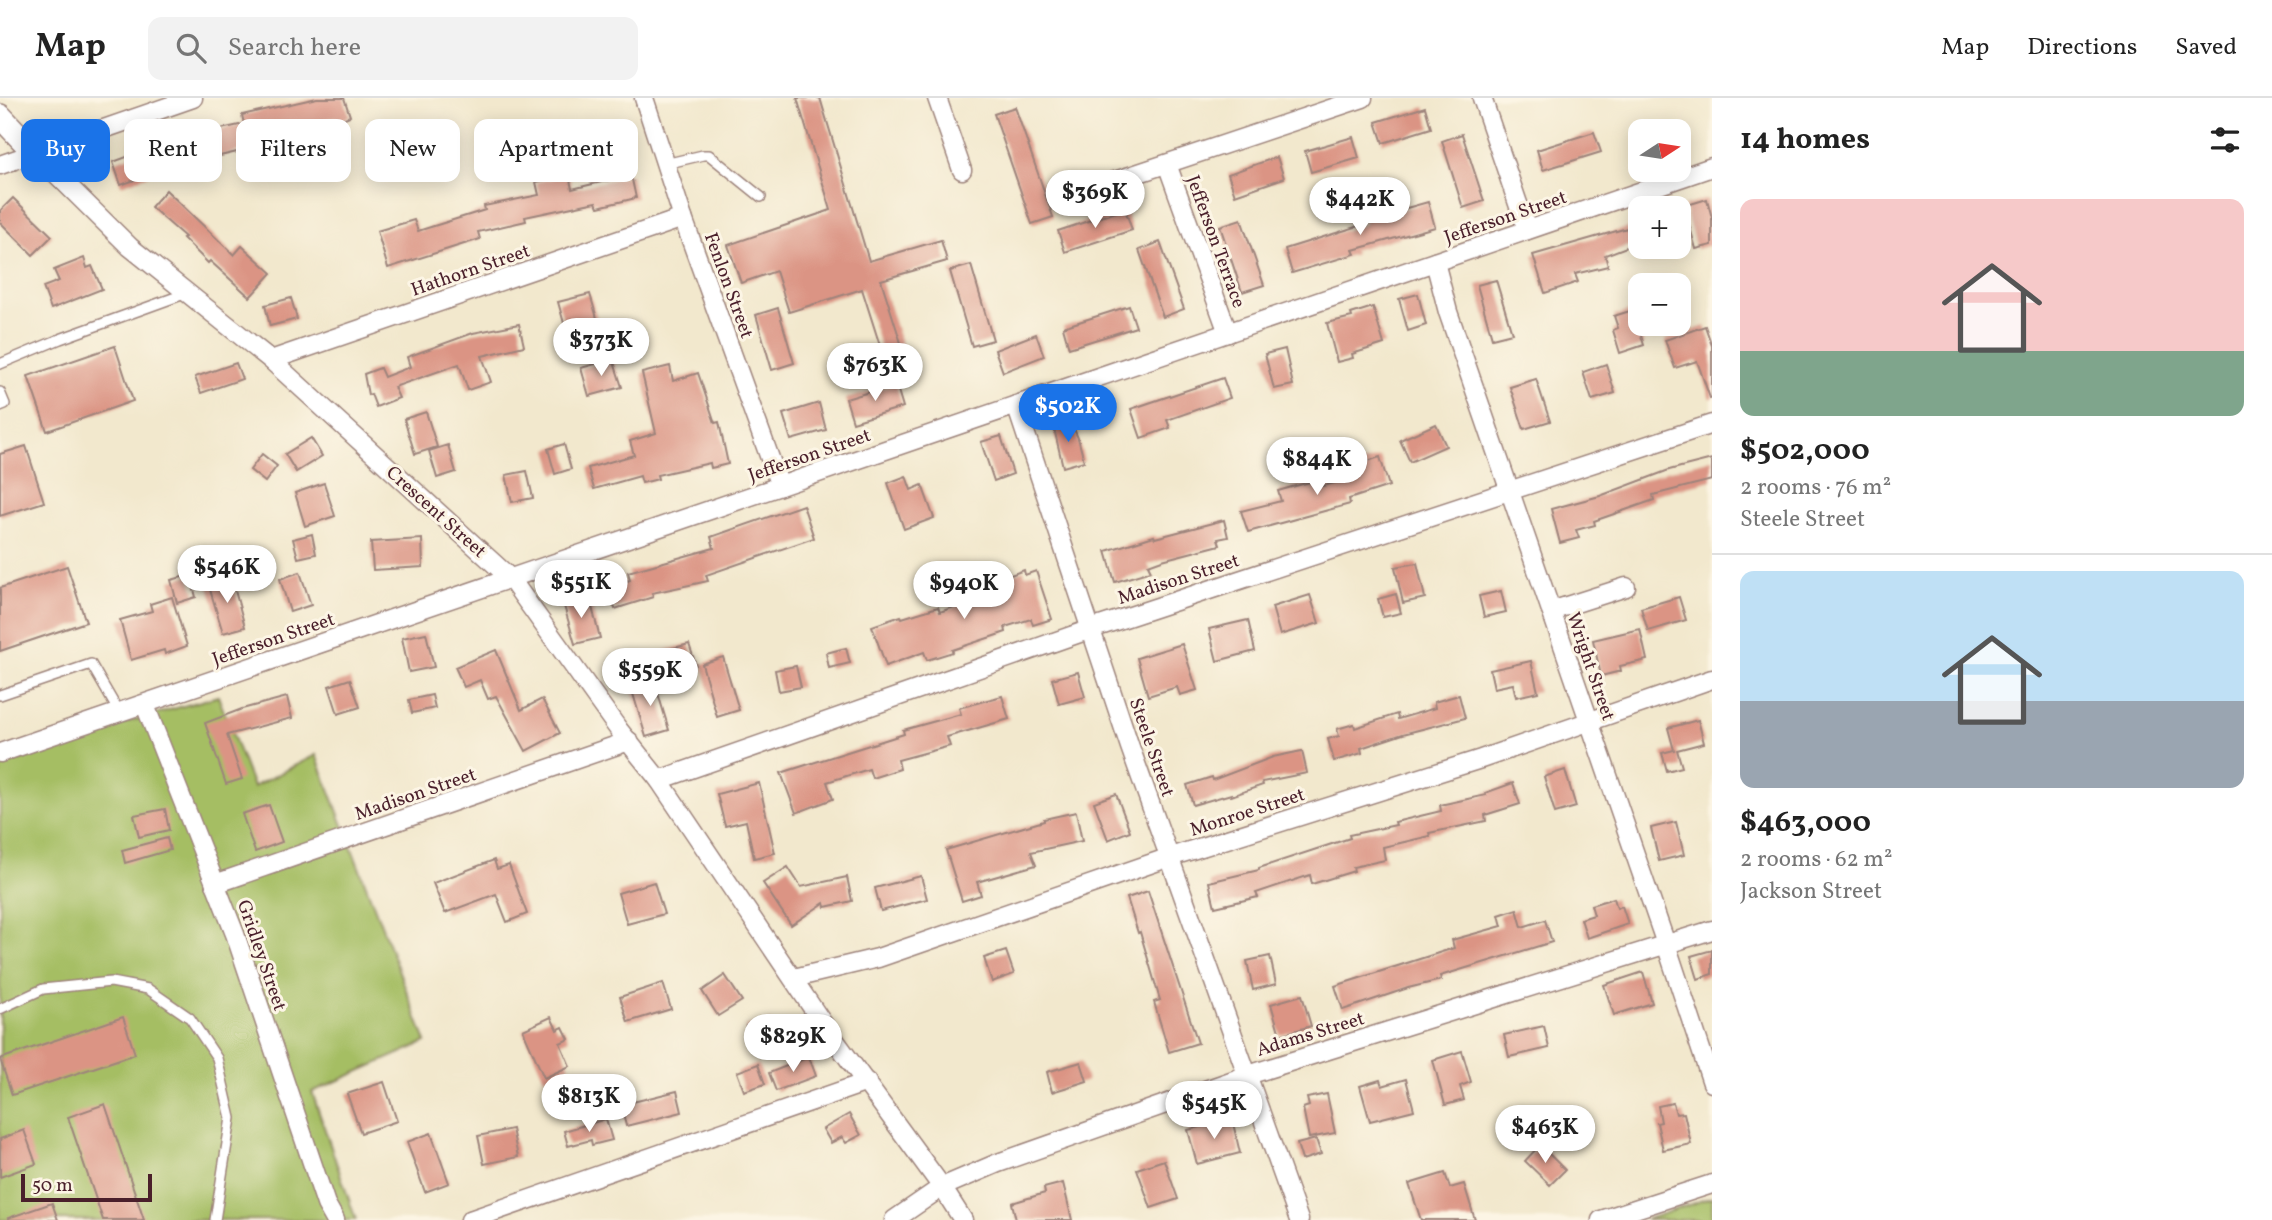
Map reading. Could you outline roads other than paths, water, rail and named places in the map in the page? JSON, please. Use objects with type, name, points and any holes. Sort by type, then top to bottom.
[{"type":"street","points":[[110,127],[193,98]]},
{"type":"street","name":"Fenlon Street","points":[[644,98],[683,218],[780,486]]},
{"type":"street","points":[[937,98],[962,170]]},
{"type":"street","name":"Jefferson Terrace","points":[[1063,198],[1363,98]]},
{"type":"street","points":[[1482,98],[1527,230]]},
{"type":"street","name":"Crescent Street","points":[[0,116],[21,138]]},
{"type":"street","points":[[0,165],[21,158]]},
{"type":"street","name":"Jefferson Terrace","points":[[1167,164],[1228,333]]},
{"type":"street","name":"Jefferson Street","points":[[0,753],[1712,167]]},
{"type":"street","name":"Crescent Street","points":[[64,182],[130,247],[271,360],[510,578],[659,780],[826,1028],[963,1220]]},
{"type":"street","name":"Hathorn Street","points":[[271,360],[683,218]]},
{"type":"street","name":"Wright Street","points":[[1435,262],[1448,312],[1666,944],[1708,1055],[1712,1083]]},
{"type":"street","name":"Steele Street","points":[[1016,405],[1170,857],[1299,1220]]},
{"type":"street","name":"Madison Street","points":[[659,780],[1091,629],[1712,424]]},
{"type":"street","points":[[1551,611],[1626,587]]},
{"type":"street","name":"Monroe Street","points":[[794,978],[878,958],[1170,857],[1481,759],[1712,679]]},
{"type":"street","name":"Gridley Street","points":[[145,705],[235,934],[326,1204],[335,1220]]},
{"type":"street","name":"Madison Street","points":[[215,884],[629,741]]},
{"type":"street","name":"Adams Street","points":[[894,1220],[942,1187],[998,1163],[1248,1075],[1712,930]]},
{"type":"street","points":[[470,1220],[867,1082]]},
{"type":"street","points":[[1601,1220],[1712,1184]]},
{"type":"lane","points":[[666,164],[709,155],[761,197]]},
{"type":"lane","points":[[0,364],[187,293]]},
{"type":"lane","points":[[0,392],[5,404],[0,406]]},
{"type":"lane","points":[[0,695],[90,664],[120,713]]},
{"type":"lane","points":[[0,1009],[43,989],[111,982],[148,989],[190,1018],[217,1058],[231,1118],[215,1220]]}]
